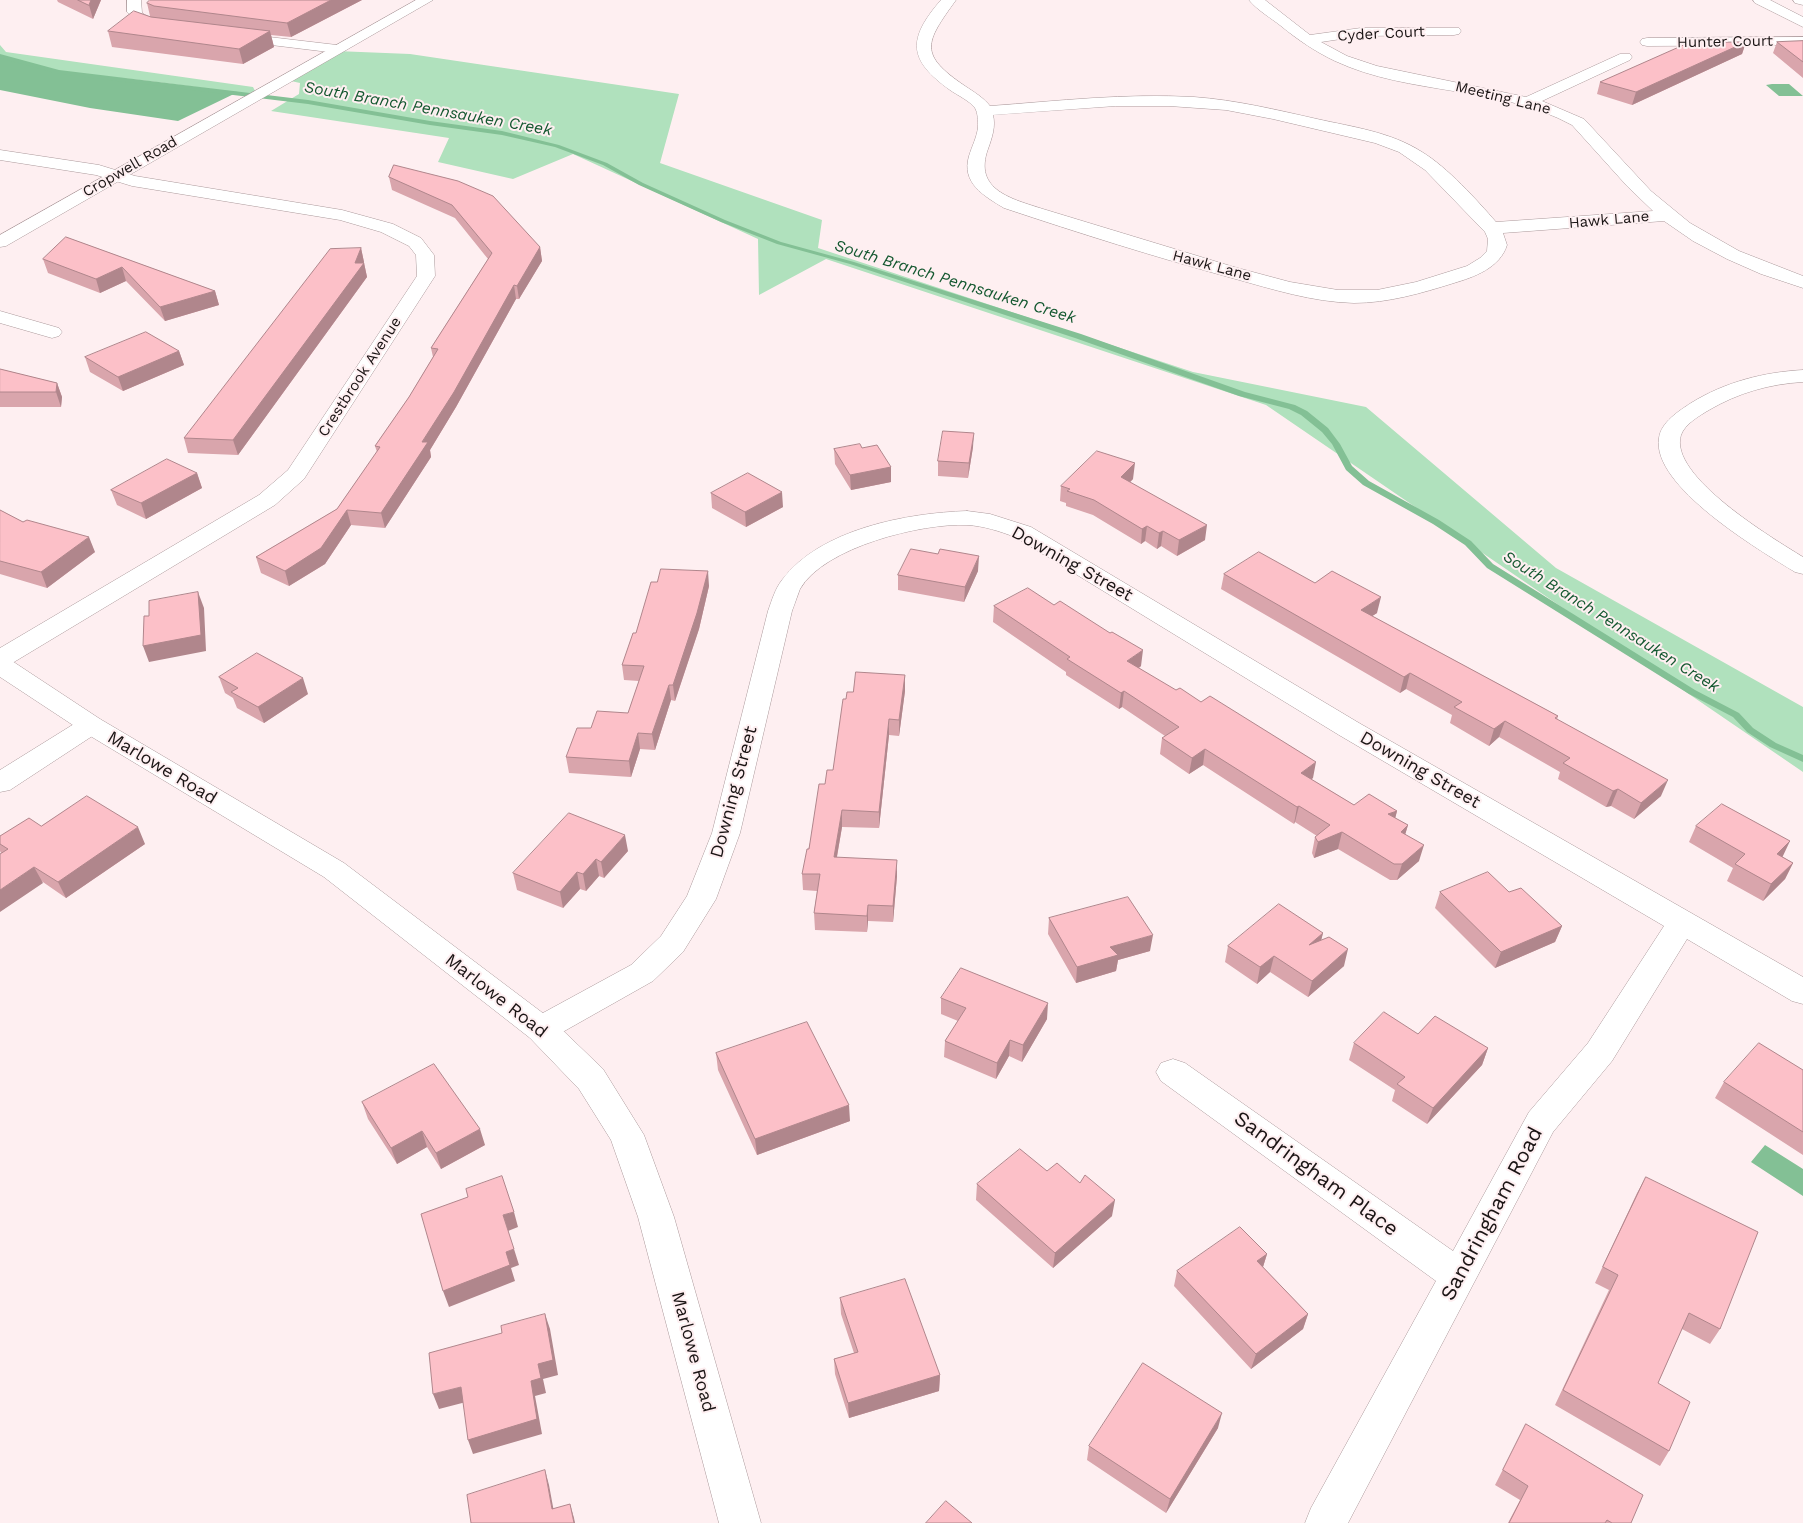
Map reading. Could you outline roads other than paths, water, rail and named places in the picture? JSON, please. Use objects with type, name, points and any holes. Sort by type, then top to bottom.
[{"type":"street","points":[[134,0],[134,12],[145,22],[178,30]]},
{"type":"street","name":"Cropwell Road","points":[[0,242],[260,92],[426,0]]},
{"type":"street","points":[[950,0],[943,6],[932,25],[923,46],[923,54],[935,70],[975,99],[984,111]]},
{"type":"street","name":"Meeting Lane","points":[[1256,0],[1330,53],[1356,64],[1529,101],[1551,108],[1578,122],[1642,190],[1669,215],[1697,236],[1783,276],[1803,282]]},
{"type":"street","name":"Hunter Court","points":[[1760,0],[1803,23]]},
{"type":"street","name":"Cyder Court","points":[[1309,39],[1361,32],[1454,31]]},
{"type":"street","points":[[219,35],[337,49]]},
{"type":"street","name":"Hunter Court","points":[[1647,42],[1803,41]]},
{"type":"street","points":[[1529,101],[1625,58]]},
{"type":"street","name":"Hawk Lane","points":[[1130,101],[1175,101],[1241,108],[1326,125],[1385,141],[1416,156],[1448,183],[1490,228],[1496,237],[1498,245],[1495,253],[1473,269],[1400,292],[1355,297],[1285,286],[1138,245],[1010,204],[994,196],[983,187],[977,178],[974,168],[987,123],[984,111],[1130,101]]},
{"type":"street","name":"Crestbrook Avenue","points":[[0,154],[99,170],[132,181],[342,215],[387,228],[415,242],[425,255],[426,276],[296,474],[268,500],[0,659]]},
{"type":"street","name":"Hawk Lane","points":[[1490,228],[1669,215]]},
{"type":"street","points":[[0,317],[52,332]]},
{"type":"street","points":[[1803,376],[1764,380],[1725,394],[1689,413],[1676,426],[1669,440],[1671,458],[1682,476],[1701,496],[1748,531],[1803,567]]},
{"type":"street","name":"Downing Street","points":[[542,1029],[642,973],[672,944],[701,899],[726,833],[780,611],[791,584],[812,563],[850,541],[893,527],[945,519],[989,521],[1023,532],[1349,729],[1803,992]]},
{"type":"street","name":"Marlowe Road","points":[[0,665],[91,725],[334,870],[542,1029],[591,1079],[627,1135],[656,1217],[740,1523]]},
{"type":"street","points":[[0,783],[91,725]]},
{"type":"street","name":"Sandringham Road","points":[[1326,1523],[1541,1122],[1600,1052],[1683,921]]},
{"type":"street","name":"Sandringham Place","points":[[1173,1072],[1458,1276]]},
{"type":"waterway","name":"South Branch Pennsauken Creek","points":[[0,56],[59,72],[308,102],[502,133],[557,146],[605,164],[641,184],[723,221],[779,243],[852,263],[1078,336],[1242,394],[1292,407],[1304,413],[1325,430],[1336,444],[1349,468],[1366,483],[1436,522],[1468,543],[1490,566],[1692,692],[1736,715],[1750,730],[1773,745],[1803,759]]}]
